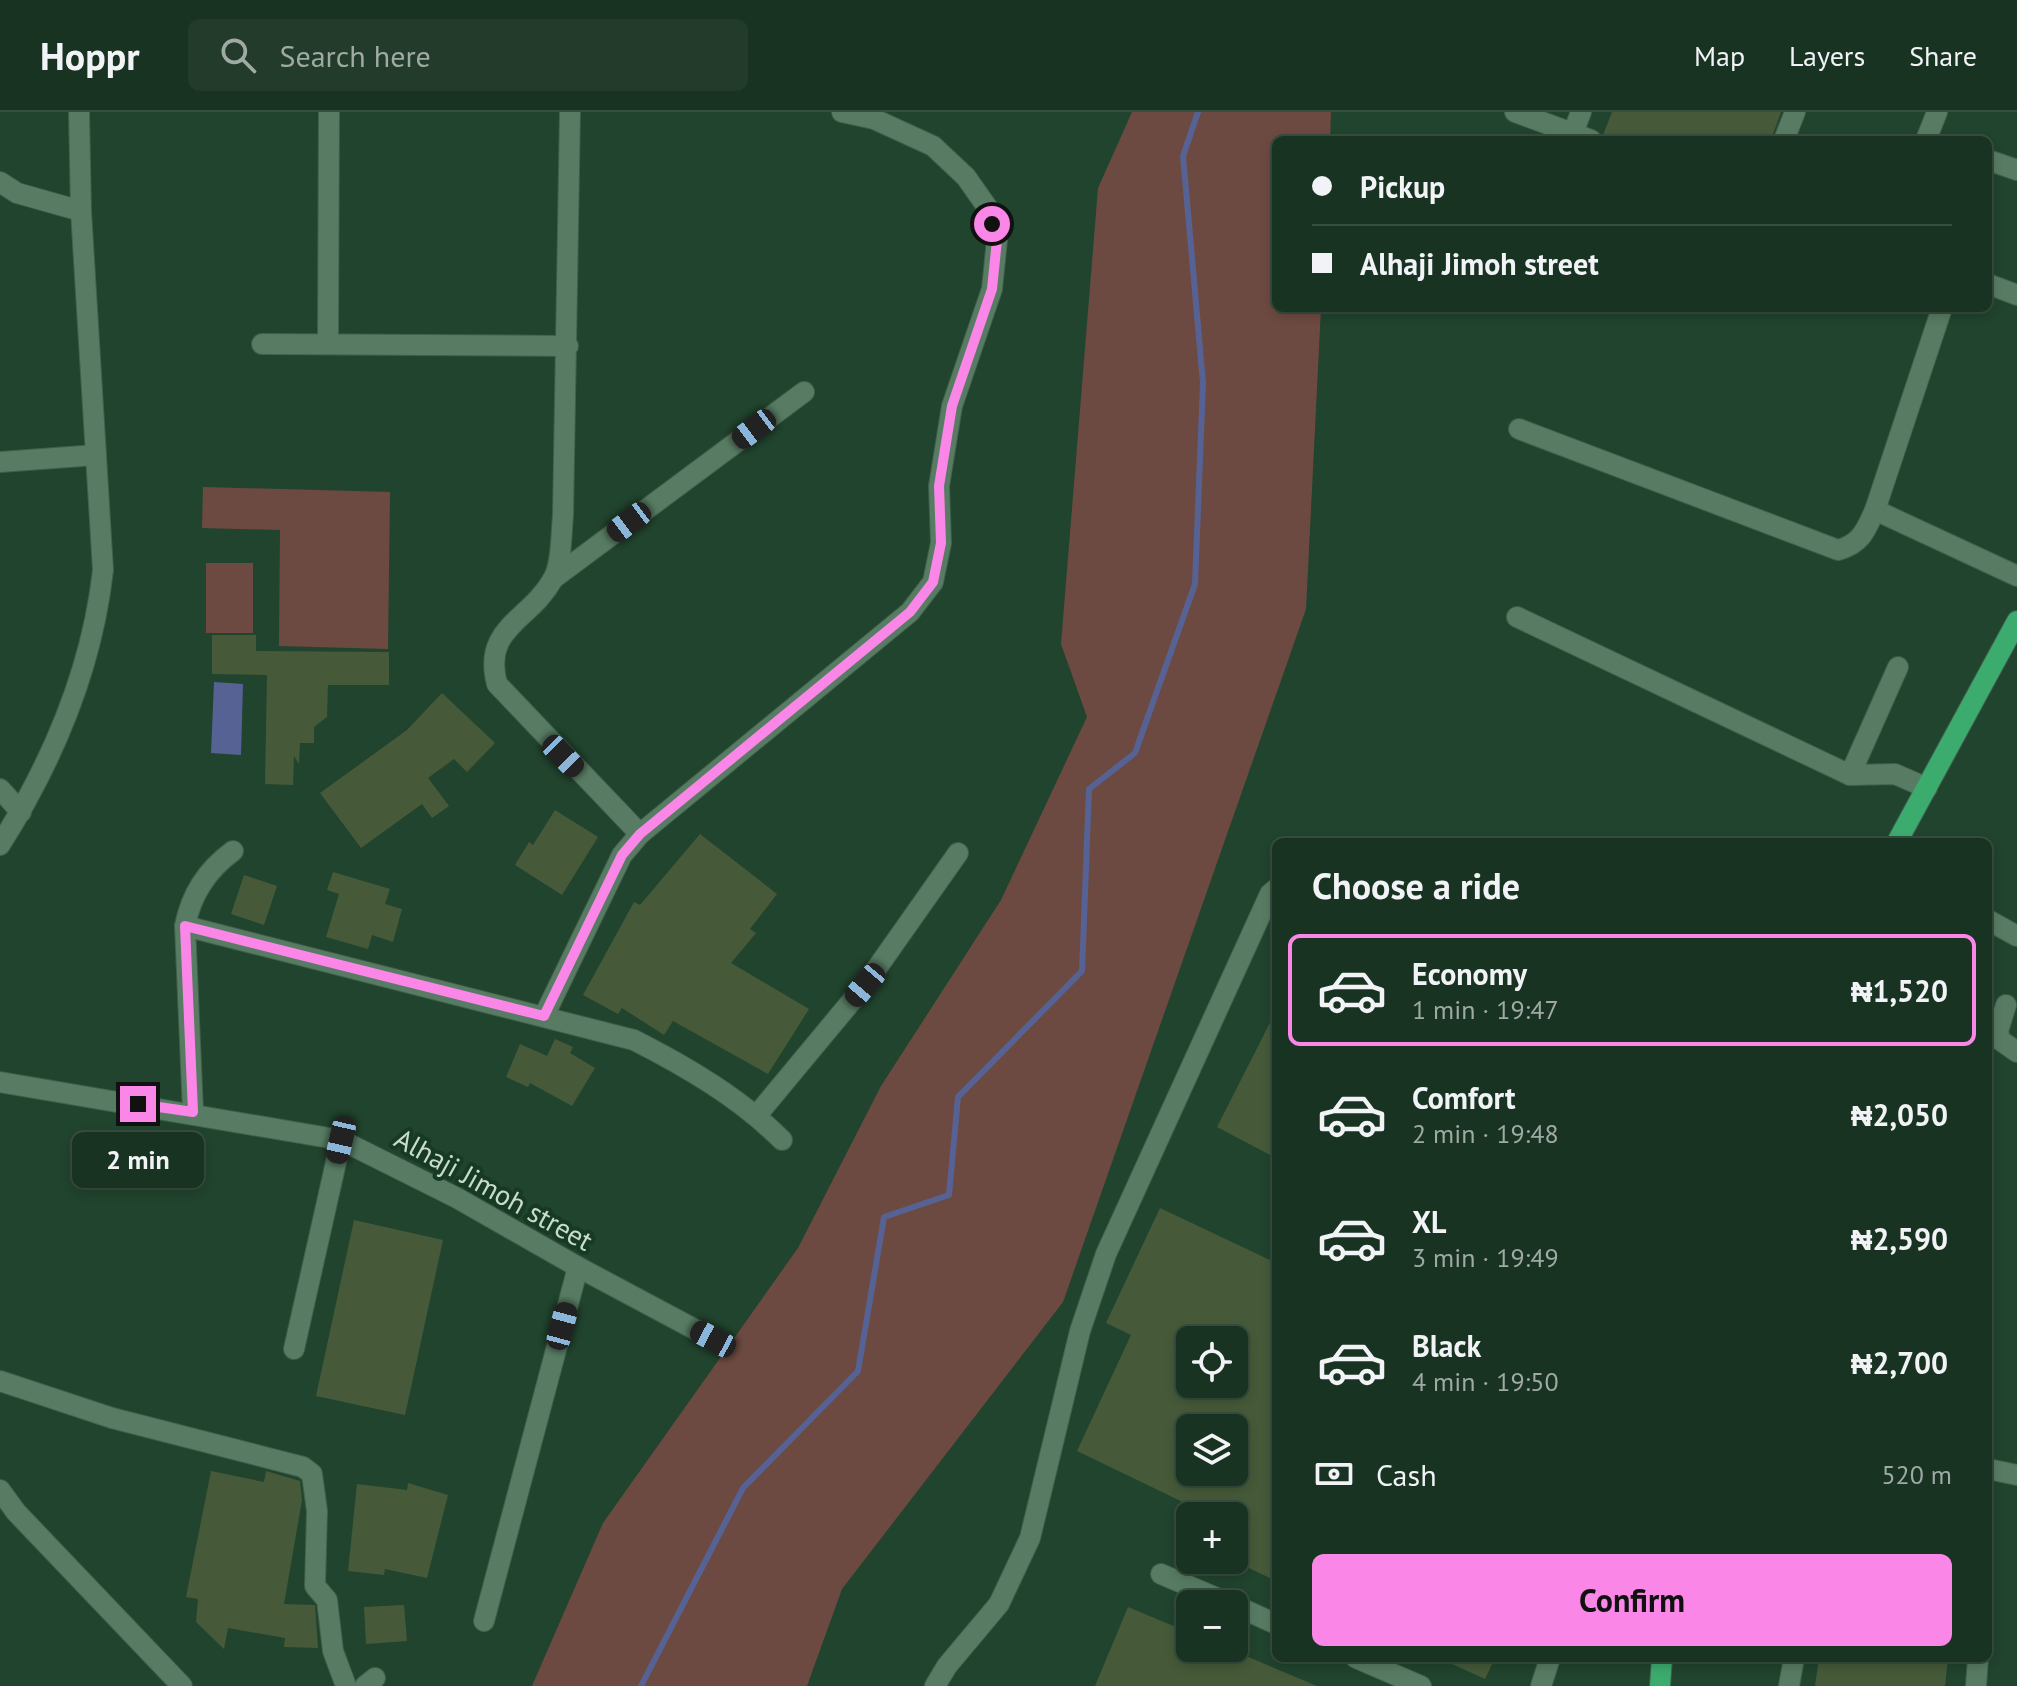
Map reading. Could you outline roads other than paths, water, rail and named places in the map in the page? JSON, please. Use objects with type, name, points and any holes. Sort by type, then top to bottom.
[{"type":"main road","points":[[1899,838],[2017,621]]},
{"type":"main road","points":[[1660,1686],[1662,1662]]},
{"type":"street","points":[[0,845],[21,812],[64,723],[98,616],[103,570],[81,211],[79,112]]},
{"type":"street","points":[[328,344],[329,112]]},
{"type":"street","points":[[554,578],[563,516],[570,112]]},
{"type":"street","points":[[544,1016],[622,855],[640,834],[910,612],[933,582],[941,543],[939,486],[952,406],[992,289],[997,240],[987,207],[966,177],[933,146],[874,119],[842,112]]},
{"type":"street","points":[[1515,112],[1579,136]]},
{"type":"street","points":[[1581,112],[1582,136]]},
{"type":"street","points":[[1786,136],[1795,112]]},
{"type":"street","points":[[1928,136],[1937,112]]},
{"type":"street","points":[[1992,161],[2017,170]]},
{"type":"street","points":[[0,182],[17,193],[81,211]]},
{"type":"street","points":[[1992,286],[2017,295]]},
{"type":"street","points":[[1519,429],[1838,550],[1854,546],[1864,534],[1875,510],[1941,312]]},
{"type":"street","points":[[262,344],[568,346]]},
{"type":"street","points":[[640,834],[497,684],[491,662],[496,644],[554,578],[804,392]]},
{"type":"street","points":[[0,462],[96,455]]},
{"type":"street","points":[[1875,510],[2017,576]]},
{"type":"street","points":[[1517,617],[1850,775],[1895,774],[1927,788]]},
{"type":"street","points":[[1850,775],[1898,667]]},
{"type":"street","points":[[0,789],[21,812]]},
{"type":"street","points":[[193,1112],[185,926],[189,906],[203,881],[217,863],[233,851]]},
{"type":"street","points":[[757,1115],[865,985],[958,853]]},
{"type":"street","points":[[935,1686],[947,1666],[999,1604],[1030,1538],[1080,1331],[1106,1254],[1272,892]]},
{"type":"street","points":[[1992,922],[2017,936]]},
{"type":"street","points":[[185,926],[634,1040],[675,1061],[757,1115],[782,1140]]},
{"type":"street","points":[[1992,996],[2012,1008],[1998,1031],[2000,1040],[2017,1052]]},
{"type":"street","name":"Alhaji Jimoh street","points":[[0,1082],[193,1112],[341,1140],[457,1198],[713,1339]]},
{"type":"street","points":[[294,1349],[341,1140]]},
{"type":"street","points":[[484,1621],[578,1267]]},
{"type":"street","points":[[0,1381],[112,1418],[303,1467],[312,1474],[317,1511],[315,1586],[327,1600],[333,1651],[346,1686]]},
{"type":"street","points":[[1992,1470],[2017,1475]]},
{"type":"street","points":[[0,1490],[16,1512],[182,1686]]},
{"type":"street","points":[[1161,1574],[1198,1590]]},
{"type":"street","points":[[1248,1612],[1272,1622]]},
{"type":"street","points":[[1365,1662],[1421,1686]]},
{"type":"street","points":[[1541,1686],[1549,1662]]},
{"type":"street","points":[[1789,1686],[1793,1662]]},
{"type":"street","points":[[1976,1686],[1978,1662]]},
{"type":"water","points":[[214,682],[243,684],[241,755],[211,753]]},
{"type":"waterway","points":[[641,1686],[743,1488],[858,1371],[884,1217],[949,1195],[958,1097],[1082,971],[1089,789],[1135,753],[1195,584],[1203,383],[1183,156],[1198,112]]}]
